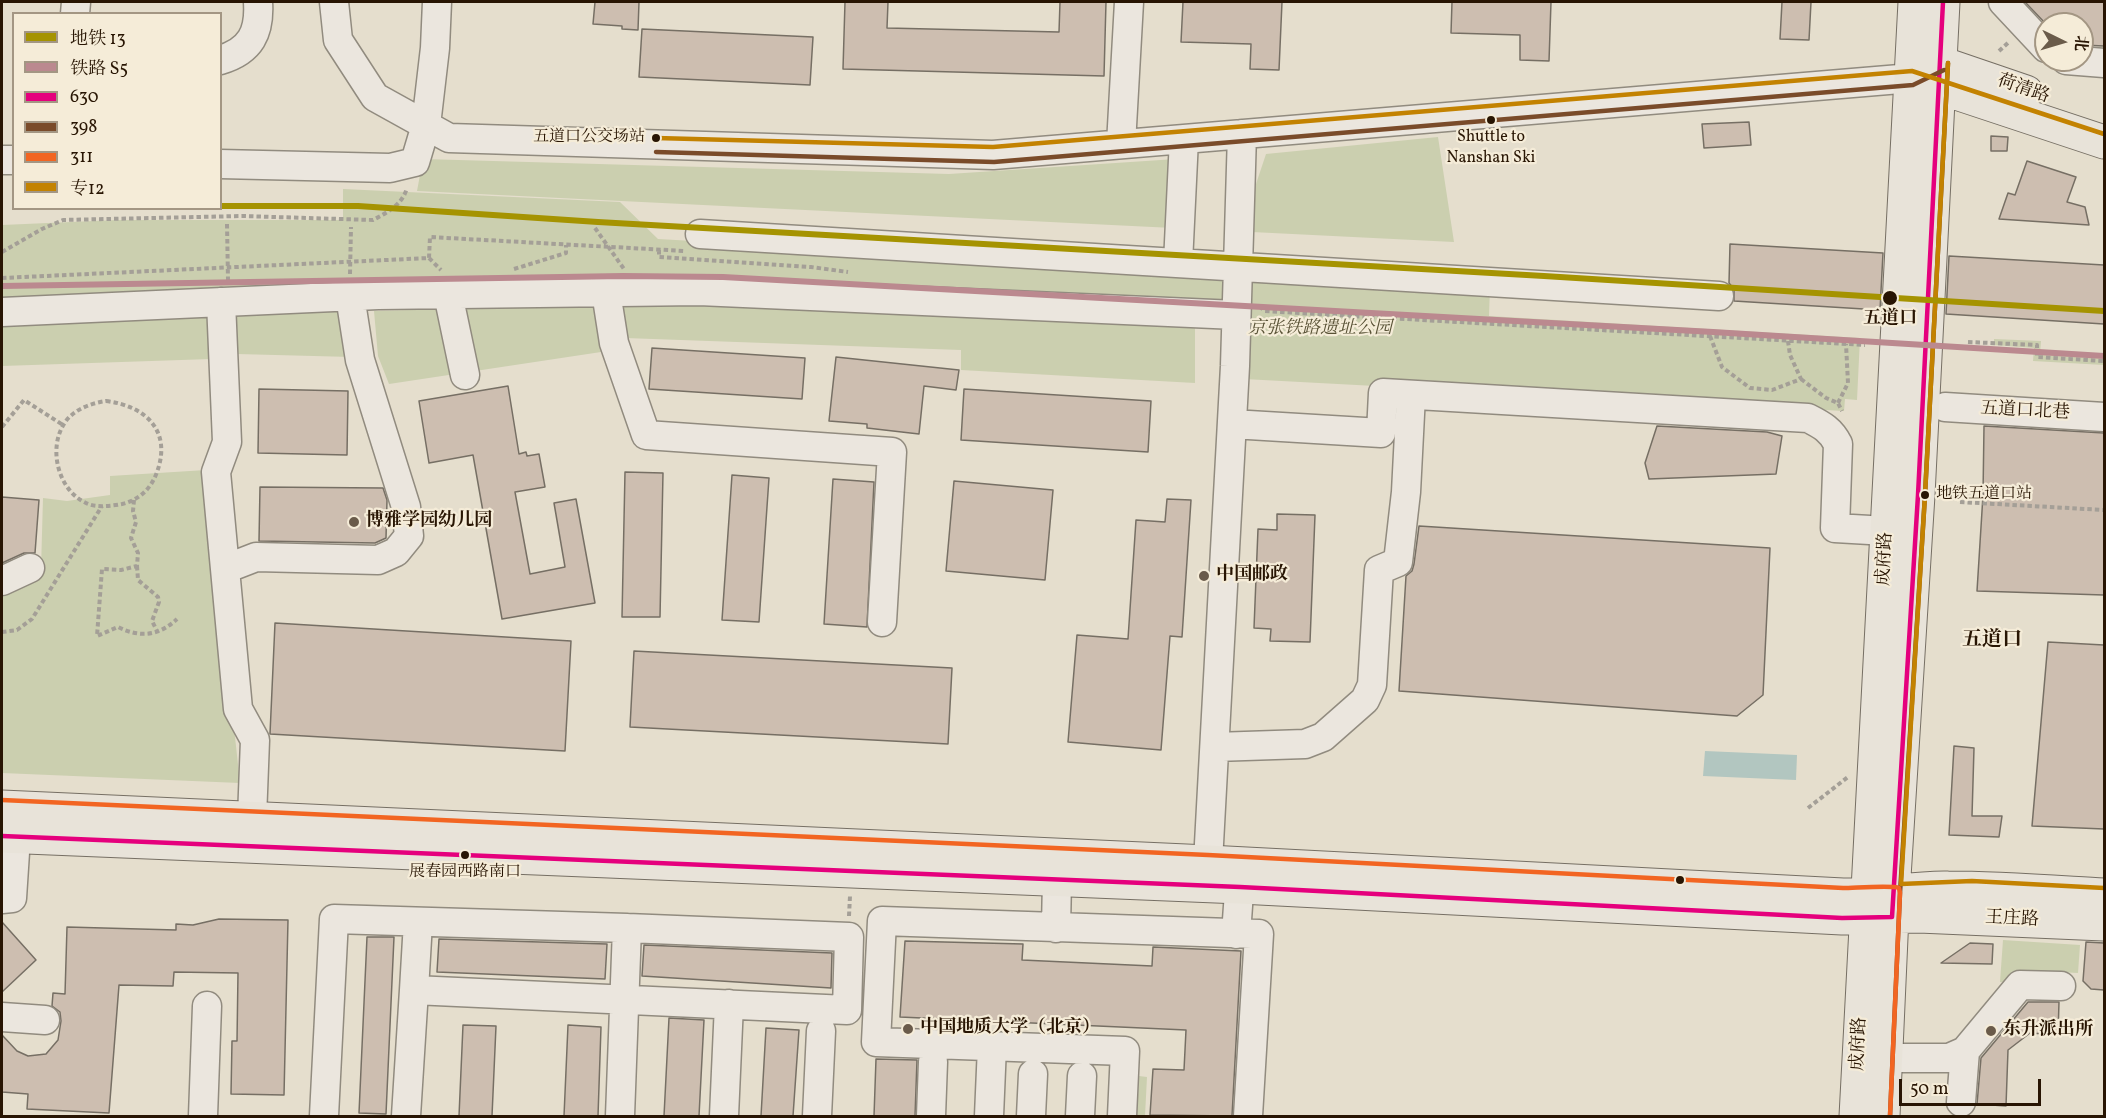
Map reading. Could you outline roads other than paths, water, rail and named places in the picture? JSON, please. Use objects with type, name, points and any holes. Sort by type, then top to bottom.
[{"type":"main road","name":"成府路","points":[[1856,1116],[1887,908],[1931,76],[1915,2]]},
{"type":"main road","name":"成府路","points":[[1883,1116],[1886,1058],[1887,531],[1931,76],[1943,2]]},
{"type":"main road","name":"荷清路","points":[[1931,76],[2104,118]]},
{"type":"main road","name":"荷清路","points":[[1931,76],[2104,142]]},
{"type":"main road","points":[[2,807],[1208,862],[1241,875]]},
{"type":"main road","points":[[9,837],[1057,879],[1241,875],[1887,908]]},
{"type":"main road","name":"王庄路","points":[[1887,908],[1921,889],[1948,888],[2104,895]]},
{"type":"main road","name":"王庄路","points":[[1887,908],[2104,924]]},
{"type":"street","points":[[222,59],[235,56],[257,31],[258,2]]},
{"type":"street","points":[[334,2],[338,40],[375,97],[449,138],[981,155],[1931,76]]},
{"type":"street","points":[[222,164],[390,168],[415,162],[426,125],[435,48],[437,2]]},
{"type":"street","points":[[1121,144],[1129,2]]},
{"type":"street","points":[[2003,2],[2034,35]]},
{"type":"street","points":[[1208,862],[1232,424],[1242,134]]},
{"type":"street","points":[[1178,262],[1184,139]]},
{"type":"street","points":[[697,243],[1178,262],[1719,296]]},
{"type":"street","points":[[2,312],[350,296],[450,282],[606,292],[711,292],[1236,315]]},
{"type":"street","points":[[450,282],[465,375]]},
{"type":"street","points":[[606,292],[614,343],[646,435],[892,452],[882,622]]},
{"type":"street","points":[[225,569],[256,557],[378,560],[396,552],[409,536],[406,507],[360,360],[350,296]]},
{"type":"street","points":[[225,302],[226,442],[216,472],[238,709],[255,740],[252,818]]},
{"type":"street","points":[[1232,424],[1381,433],[1383,393],[1808,418],[1823,425],[1833,434],[1838,444],[1835,528],[1887,531]]},
{"type":"street","points":[[1215,747],[1305,744],[1323,737],[1365,700],[1372,685],[1379,570],[1398,562],[1406,492],[1411,395]]},
{"type":"street","name":"五道口北巷","points":[[1945,407],[2104,417]]},
{"type":"street","points":[[2,581],[30,568]]},
{"type":"street","points":[[2,899],[12,898],[9,837]]},
{"type":"street","points":[[1236,934],[1241,875]]},
{"type":"street","points":[[1056,928],[1057,879]]},
{"type":"street","points":[[324,1116],[334,919],[849,937],[847,1010],[414,990]]},
{"type":"street","points":[[1122,1116],[1125,1051],[876,1042],[882,921],[1259,934],[1248,1116]]},
{"type":"street","points":[[406,1116],[418,922]]},
{"type":"street","points":[[620,1116],[627,928]]},
{"type":"street","points":[[1886,1058],[1949,1058],[1965,1051],[2020,985],[2061,986]]},
{"type":"street","points":[[724,1116],[729,1004]]},
{"type":"street","points":[[203,1116],[207,1006]]},
{"type":"street","points":[[2,1017],[45,1020]]},
{"type":"street","points":[[817,1116],[821,1031]]},
{"type":"street","points":[[989,1116],[992,1046]]},
{"type":"street","points":[[1961,1102],[1965,1051]]},
{"type":"street","points":[[931,1116],[933,1062]]},
{"type":"street","points":[[1031,1116],[1033,1074]]},
{"type":"street","points":[[1080,1116],[1082,1076]]},
{"type":"metro line","name":"13","points":[[222,206],[358,206],[2104,311]]},
{"type":"rail line","name":"S5","points":[[2,286],[623,276],[723,277],[2104,356]]},
{"type":"place","name":"Shuttle to Nanshan Ski","points":[[1491,120]]},
{"type":"place","name":"五道口公交场站","points":[[656,138]]},
{"type":"place","name":"五道口","points":[[1890,298]]},
{"type":"place","name":"地铁五道口站","points":[[1925,495]]},
{"type":"place","name":"博雅学园幼儿园","points":[[354,522]]},
{"type":"place","name":"中国邮政","points":[[1204,576]]},
{"type":"place","name":"展春园西路南口","points":[[465,855]]},
{"type":"place","name":"中国地质大学（北京）","points":[[908,1029]]},
{"type":"place","name":"东升派出所","points":[[1991,1031]]},
{"type":"district","name":"五道口","points":[[1992,641]]},
{"type":"park label","name":"京张铁路遗址公园","points":[[1320,330]]}]
